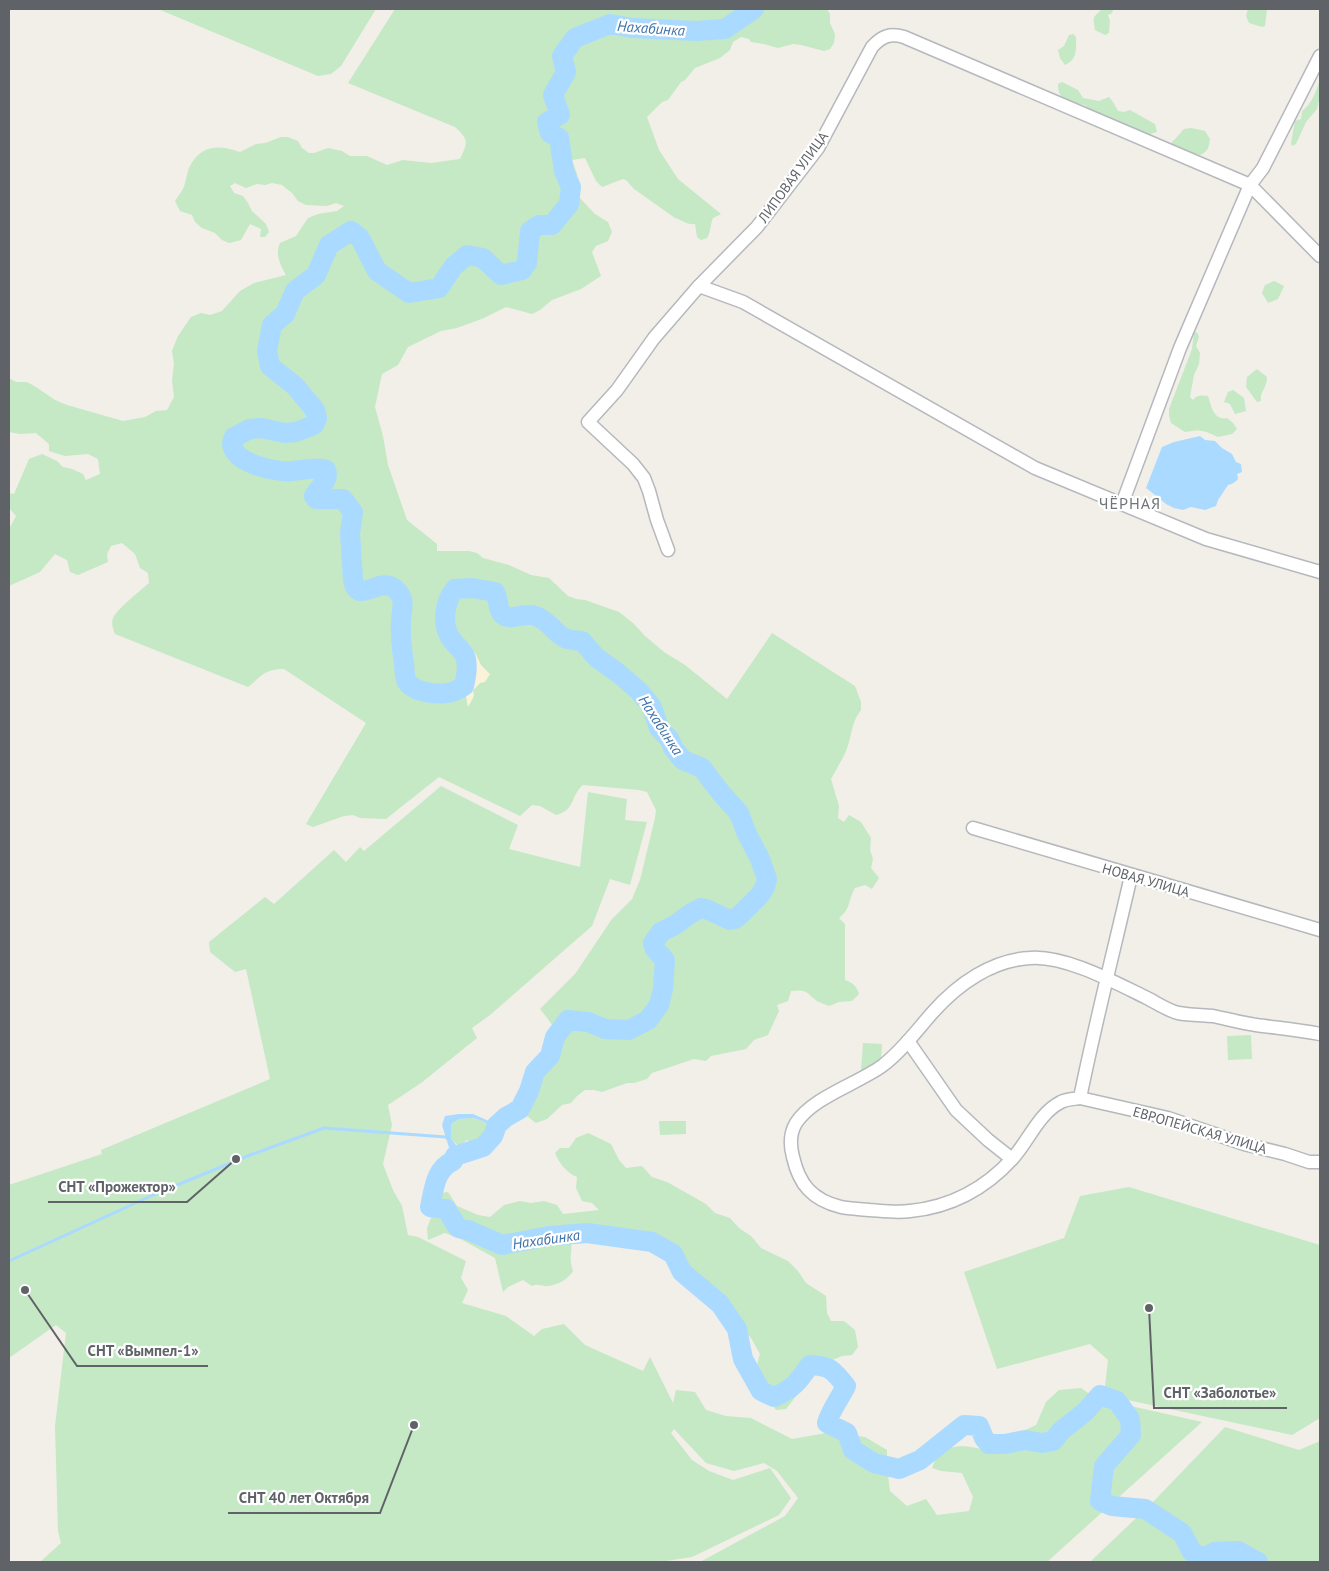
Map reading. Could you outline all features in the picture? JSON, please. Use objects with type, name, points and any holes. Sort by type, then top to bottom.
[{"type":"street","name":"ЛИПОВАЯ УЛИЦА","points":[[668,550],[644,478],[588,422],[617,390],[654,338],[699,286],[757,227],[818,148],[872,47],[878,40],[891,35],[904,37],[1250,185]]},
{"type":"street","points":[[1122,504],[1180,348],[1250,185],[1263,168],[1320,56]]},
{"type":"street","points":[[1250,185],[1320,256]]},
{"type":"street","points":[[699,286],[743,302],[1035,468],[1206,539],[1320,572]]},
{"type":"street","name":"НОВАЯ УЛИЦА","points":[[973,828],[1320,930]]},
{"type":"street","points":[[1080,1098],[1132,876]]},
{"type":"street","name":"ЕВРОПЕЙСКАЯ УЛИЦА","points":[[1320,1034],[1177,1012],[1108,979],[1069,964],[1034,957],[1011,960],[991,968],[957,988],[884,1064],[804,1113],[794,1126],[791,1143],[796,1173],[806,1188],[820,1199],[840,1207],[896,1212],[909,1212],[936,1207],[953,1202],[976,1190],[993,1177],[1012,1158],[1051,1108],[1063,1101],[1080,1098],[1168,1118],[1244,1144],[1309,1162],[1320,1162]]},
{"type":"street","points":[[908,1041],[956,1110],[988,1140],[1012,1158]]},
{"type":"green space","points":[[158,9],[376,9],[341,66],[331,74],[318,76]]},
{"type":"green space","points":[[395,9],[827,9],[835,34],[834,43],[830,49],[824,51],[793,44],[778,48],[751,42],[749,39],[741,37],[733,42],[730,50],[720,58],[695,68],[681,82],[668,100],[662,102],[647,117],[659,150],[678,179],[721,214],[713,218],[707,238],[701,240],[697,237],[695,224],[675,218],[634,189],[627,181],[623,179],[602,187],[596,181],[585,158],[572,160],[577,174],[574,180],[579,197],[595,214],[608,222],[612,232],[608,241],[596,246],[592,252],[601,276],[581,289],[552,300],[532,314],[506,307],[457,328],[441,331],[408,347],[398,365],[382,374],[375,407],[388,465],[407,520],[437,544],[437,551],[469,551],[477,553],[483,558],[509,565],[531,575],[549,578],[568,596],[619,612],[664,652],[685,665],[727,699],[772,633],[855,686],[861,702],[861,710],[853,725],[848,746],[831,779],[839,806],[838,818],[844,822],[849,815],[861,822],[871,838],[870,850],[873,859],[871,868],[879,878],[872,889],[865,885],[855,888],[847,908],[839,918],[845,924],[845,980],[857,988],[859,994],[852,1001],[839,1002],[829,1006],[817,1001],[804,991],[791,991],[788,1001],[777,1005],[779,1011],[768,1035],[754,1040],[746,1049],[711,1056],[706,1061],[694,1059],[652,1073],[647,1079],[627,1083],[602,1092],[585,1090],[571,1103],[562,1105],[547,1119],[536,1123],[527,1116],[528,1104],[538,1071],[554,1064],[562,1037],[540,1009],[575,974],[612,919],[632,899],[640,880],[655,818],[656,810],[647,792],[583,785],[567,810],[562,813],[556,815],[540,806],[532,805],[520,816],[439,777],[386,819],[360,818],[353,815],[344,816],[313,827],[306,824],[366,723],[284,669],[272,670],[260,676],[248,687],[115,634],[113,618],[124,605],[149,583],[148,573],[140,568],[135,554],[122,543],[111,546],[107,554],[108,562],[78,575],[70,572],[67,560],[55,554],[40,572],[9,586],[9,529],[16,516],[9,508],[9,493],[14,494],[29,459],[42,454],[57,461],[63,467],[83,474],[86,480],[100,474],[98,459],[88,454],[65,456],[49,451],[49,444],[36,433],[20,434],[9,432],[9,378],[16,382],[27,382],[55,400],[67,405],[123,421],[145,417],[156,411],[167,410],[174,397],[172,351],[178,336],[191,317],[201,313],[210,315],[222,311],[240,291],[254,283],[286,275],[278,255],[280,243],[296,236],[308,218],[318,214],[337,211],[344,206],[336,203],[327,206],[306,205],[298,201],[282,185],[272,183],[265,185],[257,184],[246,188],[235,183],[230,186],[234,193],[243,196],[252,211],[266,224],[269,232],[265,237],[260,237],[261,229],[250,224],[241,240],[229,243],[222,240],[215,233],[202,228],[195,222],[192,215],[180,211],[175,201],[184,188],[189,169],[196,157],[212,148],[226,148],[240,152],[256,144],[288,137],[298,141],[302,148],[309,153],[328,148],[342,151],[350,156],[367,156],[387,165],[403,160],[431,163],[460,159],[466,142],[463,135],[455,127],[348,83]],"holes":[[[468,648],[475,653],[481,665],[480,683],[473,690],[468,706],[466,695],[462,691],[465,682],[463,662],[458,651]]]},
{"type":"green space","points":[[1102,9],[1113,10],[1108,15],[1110,21],[1109,33],[1105,35],[1095,30],[1094,22],[1095,16]]},
{"type":"green space","points":[[1248,9],[1267,9],[1265,26],[1262,27],[1249,23],[1246,16]]},
{"type":"green space","points":[[1073,34],[1076,37],[1074,57],[1065,65],[1060,58],[1058,50],[1064,46],[1069,35]]},
{"type":"green space","points":[[1320,79],[1320,95],[1317,109],[1306,122],[1296,144],[1292,146],[1295,121],[1301,119],[1302,111],[1311,101]]},
{"type":"green space","points":[[1062,82],[1078,90],[1083,98],[1099,101],[1109,97],[1118,111],[1130,110],[1155,124],[1157,132],[1144,136],[1090,113],[1085,105],[1073,104],[1061,95],[1058,84]]},
{"type":"green space","points":[[1191,128],[1205,131],[1210,139],[1208,149],[1200,155],[1173,148],[1171,143],[1184,129]]},
{"type":"green space","points":[[1274,281],[1284,286],[1278,299],[1268,303],[1262,293],[1265,285]]},
{"type":"green space","points":[[1197,332],[1199,337],[1196,346],[1200,353],[1199,364],[1194,375],[1190,397],[1193,400],[1199,396],[1208,396],[1216,415],[1227,418],[1237,429],[1232,434],[1218,437],[1202,431],[1185,432],[1171,423],[1169,409],[1192,349],[1194,333]]},
{"type":"green space","points":[[1257,369],[1267,377],[1261,401],[1257,402],[1246,387],[1247,377]]},
{"type":"green space","points":[[1233,390],[1244,398],[1246,411],[1235,414],[1230,404],[1224,402],[1228,392]]},
{"type":"green space","points":[[441,786],[518,825],[509,849],[580,867],[588,792],[627,799],[625,820],[647,822],[630,885],[610,879],[592,926],[490,1015],[472,1028],[477,1038],[421,1083],[388,1105],[392,1125],[383,1164],[393,1190],[402,1206],[408,1235],[418,1237],[466,1261],[461,1278],[468,1290],[462,1303],[506,1316],[534,1336],[542,1329],[564,1324],[585,1345],[643,1371],[650,1357],[673,1403],[676,1390],[695,1392],[706,1410],[726,1416],[751,1418],[792,1439],[832,1432],[865,1437],[887,1450],[890,1491],[907,1506],[926,1499],[937,1515],[969,1511],[973,1497],[962,1473],[932,1468],[939,1455],[945,1450],[956,1447],[986,1450],[1036,1425],[1046,1402],[1059,1390],[1081,1388],[1095,1398],[1202,1422],[1047,1562],[700,1562],[785,1516],[798,1498],[777,1471],[764,1463],[734,1471],[706,1463],[674,1429],[671,1433],[692,1460],[709,1471],[733,1480],[770,1468],[791,1498],[779,1515],[692,1557],[660,1562],[40,1562],[61,1543],[58,1531],[55,1426],[66,1333],[56,1325],[9,1358],[9,1185],[102,1154],[101,1150],[270,1079],[246,969],[235,972],[210,952],[209,942],[265,897],[274,904],[334,850],[346,862],[360,847],[364,851]]},
{"type":"green space","points":[[1251,1035],[1252,1059],[1228,1060],[1227,1036]]},
{"type":"green space","points":[[863,1043],[882,1044],[881,1059],[861,1071]]},
{"type":"green space","points":[[471,1118],[483,1121],[491,1126],[489,1137],[485,1136],[475,1146],[467,1140],[459,1147],[451,1138],[451,1124],[459,1119]]},
{"type":"green space","points":[[659,1121],[686,1121],[686,1134],[660,1135]]},
{"type":"green space","points":[[588,1133],[611,1144],[619,1160],[626,1168],[642,1166],[652,1177],[667,1182],[706,1204],[715,1213],[730,1218],[739,1228],[751,1236],[761,1248],[788,1261],[806,1283],[826,1296],[827,1313],[831,1321],[844,1321],[855,1330],[858,1347],[852,1355],[842,1356],[823,1364],[814,1357],[805,1360],[795,1383],[797,1395],[786,1409],[776,1410],[759,1377],[757,1366],[760,1354],[751,1338],[719,1297],[709,1293],[700,1285],[678,1281],[674,1276],[678,1257],[667,1251],[644,1242],[614,1234],[606,1229],[601,1237],[592,1243],[584,1240],[583,1229],[575,1230],[571,1239],[573,1271],[566,1279],[546,1286],[532,1286],[523,1280],[508,1287],[503,1292],[495,1258],[457,1237],[445,1233],[428,1240],[427,1228],[435,1208],[436,1197],[441,1193],[448,1192],[457,1206],[478,1215],[490,1217],[504,1205],[520,1201],[531,1203],[544,1201],[557,1205],[563,1214],[599,1210],[592,1203],[582,1201],[576,1188],[577,1177],[564,1167],[555,1153],[560,1148],[569,1148],[576,1138]]},
{"type":"green space","points":[[1129,1187],[1320,1245],[1320,1418],[1292,1435],[1104,1395],[1108,1360],[1090,1344],[997,1369],[964,1272],[1064,1238],[1080,1196]]},
{"type":"green space","points":[[1225,1427],[1299,1450],[1320,1441],[1320,1562],[1090,1562],[1154,1501]]},
{"type":"sand","points":[[468,648],[475,653],[481,665],[490,674],[485,682],[480,683],[473,690],[474,696],[468,707],[466,695],[462,691],[457,691],[464,686],[465,682],[463,662],[458,651]]},
{"type":"water","points":[[1200,436],[1205,440],[1215,441],[1232,454],[1236,462],[1241,464],[1242,472],[1237,474],[1238,479],[1236,481],[1228,485],[1216,506],[1205,510],[1191,507],[1183,510],[1174,508],[1146,488],[1162,447]]},
{"type":"water","points":[[562,1036],[559,1056],[554,1064],[540,1067],[538,1064],[541,1054],[549,1050],[555,1038]]},
{"type":"water","points":[[473,1114],[491,1122],[497,1117],[506,1117],[494,1141],[489,1146],[476,1154],[457,1158],[453,1163],[446,1164],[446,1158],[451,1154],[442,1125],[445,1116]],"holes":[[[472,1118],[483,1121],[491,1126],[489,1137],[485,1136],[473,1148],[459,1154],[451,1138],[451,1124],[459,1119]]]},
{"type":"waterway","name":"Нахабинка","points":[[754,9],[725,29],[696,31],[632,28],[610,24],[575,38],[562,56],[566,72],[553,95],[560,115],[547,122],[550,133],[559,138],[564,171],[571,187],[569,204],[552,225],[539,225],[530,231],[527,263],[522,270],[501,275],[483,258],[467,255],[453,267],[439,288],[409,293],[377,271],[360,238],[351,231],[329,245],[316,275],[295,291],[285,314],[272,325],[267,351],[270,366],[295,386],[315,410],[317,418],[314,425],[296,432],[285,433],[261,428],[250,429],[234,437],[232,441],[232,447],[243,459],[268,469],[285,471],[326,470],[327,477],[314,496],[316,499],[343,499],[353,512],[350,533],[355,587],[359,591],[363,591],[388,585],[397,590],[402,599],[401,642],[405,678],[409,685],[415,689],[431,693],[448,693],[464,686],[467,669],[466,659],[446,628],[445,614],[448,600],[455,589],[472,588],[495,592],[502,614],[508,617],[536,616],[565,638],[582,641],[597,658],[639,691],[652,707],[659,728],[670,740],[673,748],[683,760],[702,768],[739,813],[767,879],[760,895],[735,919],[730,920],[701,908],[661,932],[653,943],[655,949],[665,960],[663,989],[659,1005],[648,1020],[629,1030],[605,1029],[588,1022],[568,1020],[555,1037],[550,1056],[535,1072],[529,1091],[520,1109],[497,1125],[493,1136],[483,1147],[455,1156],[453,1161],[442,1169],[436,1180],[430,1207],[446,1209],[458,1228],[468,1230],[502,1245],[549,1236],[587,1233],[652,1242],[673,1254],[682,1272],[720,1304],[737,1329],[743,1359],[761,1391],[774,1397],[781,1394],[795,1384],[810,1365],[828,1368],[835,1373],[846,1386],[827,1423],[847,1433],[853,1450],[874,1463],[899,1469],[920,1460],[964,1425],[979,1426],[989,1444],[1004,1444],[1025,1440],[1042,1443],[1053,1441],[1061,1431],[1085,1412],[1100,1395],[1117,1401],[1130,1419],[1131,1435],[1104,1466],[1100,1501],[1112,1506],[1145,1509],[1182,1533],[1192,1552],[1203,1558],[1215,1552],[1238,1551],[1258,1562]]},
{"type":"waterway","points":[[9,1261],[153,1195],[250,1155],[324,1128],[447,1138]]},
{"type":"place","name":"СНТ «Прожектор»","points":[[236,1159]]},
{"type":"place","name":"СНТ «Вымпел-1»","points":[[25,1290]]},
{"type":"place","name":"СНТ «Заболотье»","points":[[1149,1308]]},
{"type":"place","name":"СНТ 40 лет Октября","points":[[414,1425]]},
{"type":"district","name":"ЧЁРНАЯ","points":[[1130,503]]}]
